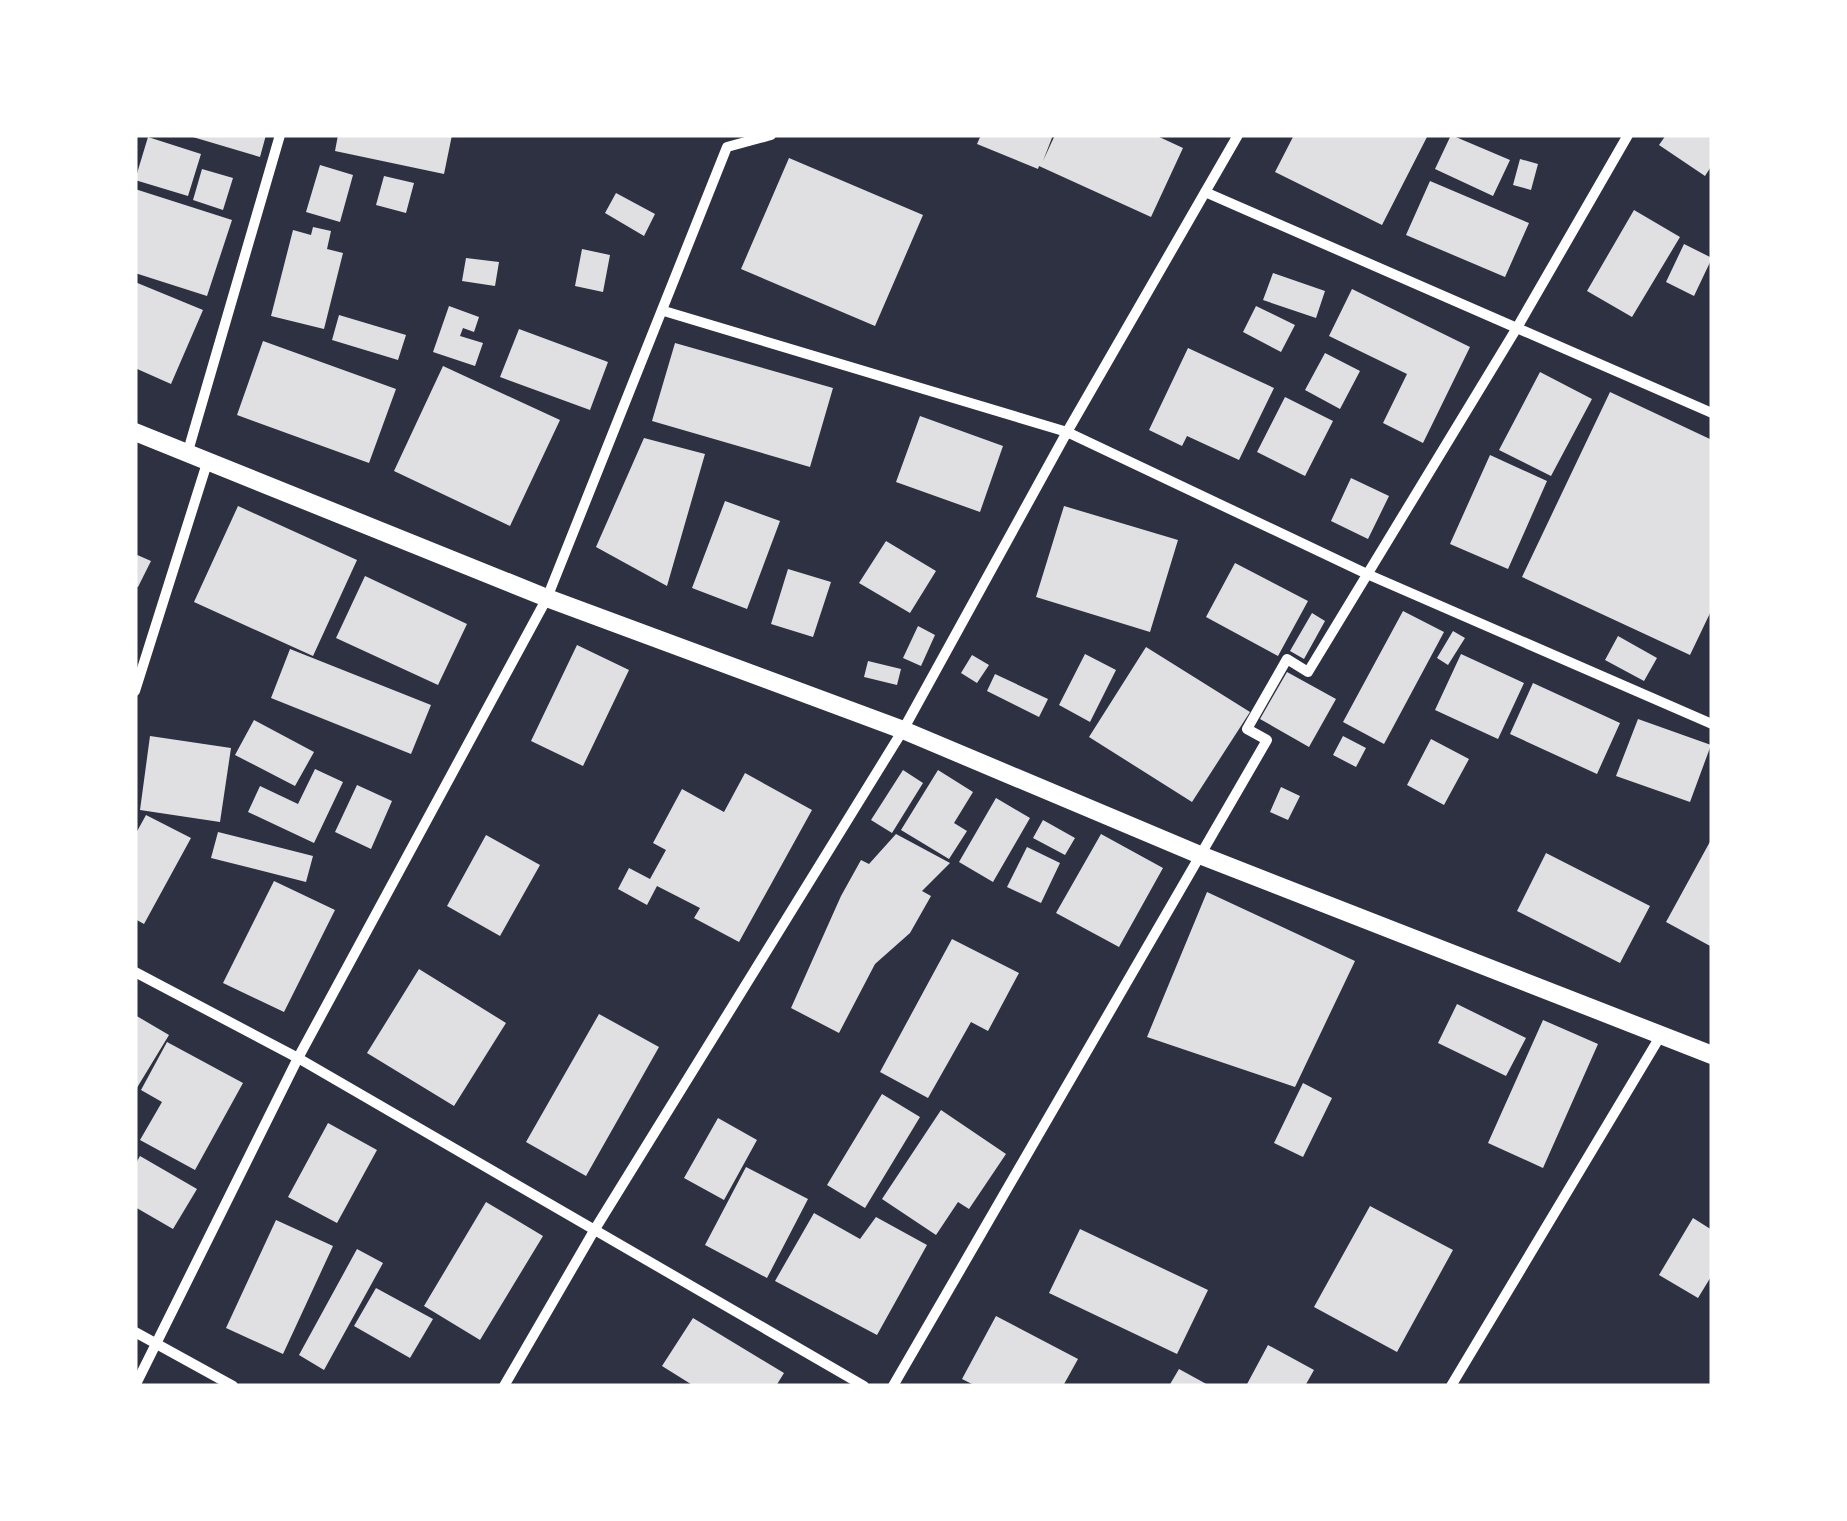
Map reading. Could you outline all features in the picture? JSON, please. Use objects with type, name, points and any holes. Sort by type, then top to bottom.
[{"type":"street","points":[[188,451],[280,135]]},
{"type":"street","points":[[135,1386],[298,1058],[547,598],[728,147],[771,135]]},
{"type":"street","points":[[504,1386],[595,1229],[903,730],[1067,432],[1238,135]]},
{"type":"street","points":[[893,1386],[1268,740],[1247,728],[1279,673],[1287,660],[1308,672],[1518,326],[1628,135]]},
{"type":"street","points":[[1205,192],[1712,413]]},
{"type":"street","points":[[664,311],[1067,432],[1367,574],[1712,724]]},
{"type":"street","points":[[135,432],[547,598],[903,730],[1200,855],[1712,1055]]},
{"type":"street","points":[[135,691],[208,460]]},
{"type":"street","points":[[135,972],[298,1058],[864,1386]]},
{"type":"street","points":[[1452,1386],[1661,1034]]},
{"type":"street","points":[[135,1332],[233,1386]]},
{"type":"building","points":[[186,135],[266,135],[260,157]]},
{"type":"building","points":[[338,135],[452,135],[444,174],[335,151]]},
{"type":"building","points":[[981,135],[1053,135],[1043,161],[1055,135],[1155,135],[1183,148],[1151,217],[1039,166],[1038,169],[977,144]]},
{"type":"building","points":[[1294,135],[1428,135],[1382,225],[1275,172]]},
{"type":"building","points":[[1451,135],[1510,160],[1493,196],[1435,169]]},
{"type":"building","points":[[1666,135],[1712,135],[1712,165],[1705,176],[1659,145]]},
{"type":"building","points":[[148,137],[201,154],[188,196],[135,180]]},
{"type":"building","points":[[789,158],[923,215],[875,326],[741,269]]},
{"type":"building","points":[[1520,159],[1538,164],[1531,190],[1513,185]]},
{"type":"building","points":[[320,165],[353,175],[340,222],[306,212]]},
{"type":"building","points":[[202,169],[233,178],[223,210],[193,200]]},
{"type":"building","points":[[384,176],[414,183],[406,213],[376,205]]},
{"type":"building","points":[[1430,181],[1529,223],[1505,277],[1406,235]]},
{"type":"building","points":[[135,189],[232,220],[207,296],[135,273]]},
{"type":"building","points":[[616,193],[655,214],[644,236],[605,213]]},
{"type":"building","points":[[1634,210],[1680,237],[1632,317],[1587,291]]},
{"type":"building","points":[[313,227],[331,231],[327,249],[343,253],[324,329],[271,316],[293,230],[311,235]]},
{"type":"building","points":[[1684,244],[1712,258],[1694,296],[1666,282]]},
{"type":"building","points":[[582,249],[610,255],[603,292],[575,286]]},
{"type":"building","points":[[466,258],[499,262],[495,286],[462,281]]},
{"type":"building","points":[[1273,273],[1325,291],[1316,318],[1263,300]]},
{"type":"building","points":[[135,282],[203,310],[171,384],[135,368]]},
{"type":"building","points":[[1352,289],[1470,347],[1423,443],[1383,423],[1407,374],[1329,336]]},
{"type":"building","points":[[449,306],[479,317],[474,332],[463,328],[460,336],[483,343],[475,366],[433,352]]},
{"type":"building","points":[[1256,306],[1295,325],[1281,352],[1243,332]]},
{"type":"building","points":[[339,315],[406,335],[398,360],[332,340]]},
{"type":"building","points":[[519,329],[608,362],[590,410],[500,377]]},
{"type":"building","points":[[263,341],[396,389],[369,463],[237,415]]},
{"type":"building","points":[[675,343],[833,388],[810,467],[652,421]]},
{"type":"building","points":[[1188,348],[1274,388],[1239,460],[1187,436],[1182,446],[1149,430]]},
{"type":"building","points":[[1325,353],[1360,371],[1340,409],[1305,390]]},
{"type":"building","points":[[443,366],[560,420],[510,526],[394,471]]},
{"type":"building","points":[[1540,372],[1592,399],[1551,476],[1499,450]]},
{"type":"building","points":[[1610,392],[1712,440],[1712,609],[1690,655],[1522,577]]},
{"type":"building","points":[[1285,397],[1333,421],[1305,476],[1257,452]]},
{"type":"building","points":[[920,416],[1003,446],[980,512],[896,482]]},
{"type":"building","points":[[644,438],[705,454],[667,586],[596,547]]},
{"type":"building","points":[[1490,455],[1547,481],[1508,569],[1450,544]]},
{"type":"building","points":[[1351,478],[1389,496],[1368,539],[1331,521]]},
{"type":"building","points":[[725,501],[780,521],[747,609],[692,588]]},
{"type":"building","points":[[238,506],[357,560],[313,656],[194,602]]},
{"type":"building","points":[[1064,506],[1178,540],[1150,632],[1036,597]]},
{"type":"building","points":[[886,541],[936,571],[910,613],[859,583]]},
{"type":"building","points":[[135,554],[151,561],[138,587],[135,586]]},
{"type":"building","points":[[1235,563],[1308,601],[1278,656],[1206,617]]},
{"type":"building","points":[[788,569],[831,582],[813,637],[771,624]]},
{"type":"building","points":[[365,576],[467,624],[438,685],[336,638]]},
{"type":"building","points":[[1403,611],[1444,632],[1384,744],[1343,722]]},
{"type":"building","points":[[1312,613],[1325,621],[1304,659],[1290,651]]},
{"type":"building","points":[[918,626],[935,635],[921,666],[903,658]]},
{"type":"building","points":[[1453,631],[1465,638],[1448,665],[1437,658]]},
{"type":"building","points":[[1618,636],[1657,658],[1644,681],[1605,660]]},
{"type":"building","points":[[577,645],[629,670],[583,766],[531,741]]},
{"type":"building","points":[[1146,647],[1250,712],[1192,802],[1089,737]]},
{"type":"building","points":[[290,649],[431,705],[411,754],[271,698]]},
{"type":"building","points":[[1085,654],[1116,670],[1090,722],[1059,705]]},
{"type":"building","points":[[1461,654],[1524,683],[1498,739],[1435,710]]},
{"type":"building","points":[[972,655],[989,665],[977,683],[961,673]]},
{"type":"building","points":[[868,661],[901,669],[897,685],[864,677]]},
{"type":"building","points":[[1287,672],[1336,699],[1309,747],[1260,719]]},
{"type":"building","points":[[995,674],[1048,699],[1039,717],[987,691]]},
{"type":"building","points":[[1533,683],[1620,723],[1597,774],[1510,734]]},
{"type":"building","points":[[1638,719],[1711,745],[1690,802],[1616,776]]},
{"type":"building","points":[[254,720],[314,752],[295,786],[235,755]]},
{"type":"building","points":[[150,736],[231,748],[220,822],[140,810]]},
{"type":"building","points":[[1343,736],[1366,748],[1356,767],[1333,755]]},
{"type":"building","points":[[1431,739],[1469,759],[1444,805],[1407,785]]},
{"type":"building","points":[[315,769],[343,782],[314,843],[248,812],[260,786],[298,804]]},
{"type":"building","points":[[903,770],[923,783],[892,833],[871,820]]},
{"type":"building","points":[[938,770],[973,792],[954,823],[967,831],[949,859],[901,830]]},
{"type":"building","points":[[745,773],[812,810],[739,942],[694,918],[700,908],[657,886],[647,905],[618,889],[629,868],[650,879],[666,850],[653,843],[682,789],[724,812]]},
{"type":"building","points":[[357,785],[392,801],[371,849],[335,832]]},
{"type":"building","points":[[1281,787],[1300,796],[1288,820],[1270,812]]},
{"type":"building","points":[[996,798],[1030,818],[993,882],[959,862]]},
{"type":"building","points":[[146,815],[191,838],[144,924],[135,919],[135,835]]},
{"type":"building","points":[[1043,820],[1075,838],[1065,855],[1033,838]]},
{"type":"building","points":[[218,832],[313,856],[306,882],[211,858]]},
{"type":"building","points":[[896,834],[950,863],[922,891],[931,896],[910,933],[875,964],[839,1033],[791,1008],[861,860],[869,864]]},
{"type":"building","points":[[1101,834],[1163,868],[1119,947],[1056,913]]},
{"type":"building","points":[[486,835],[540,865],[500,936],[447,906]]},
{"type":"building","points":[[1712,838],[1712,947],[1666,922]]},
{"type":"building","points":[[1027,847],[1060,863],[1041,903],[1007,887]]},
{"type":"building","points":[[1546,853],[1650,906],[1620,963],[1517,911]]},
{"type":"building","points":[[274,881],[335,910],[284,1012],[223,983]]},
{"type":"building","points":[[1207,892],[1355,961],[1295,1087],[1147,1037]]},
{"type":"building","points":[[952,939],[1019,973],[988,1031],[971,1022],[928,1098],[880,1072]]},
{"type":"building","points":[[419,969],[506,1023],[454,1106],[367,1053]]},
{"type":"building","points":[[1457,1004],[1526,1038],[1506,1076],[1438,1043]]},
{"type":"building","points":[[599,1014],[659,1047],[586,1176],[526,1142]]},
{"type":"building","points":[[135,1015],[169,1035],[135,1091]]},
{"type":"building","points":[[1543,1020],[1598,1044],[1543,1168],[1488,1143]]},
{"type":"building","points":[[167,1042],[243,1083],[195,1170],[140,1140],[162,1102],[141,1090]]},
{"type":"building","points":[[1303,1083],[1332,1098],[1303,1157],[1274,1143]]},
{"type":"building","points":[[882,1094],[920,1117],[865,1208],[827,1185]]},
{"type":"building","points":[[941,1110],[1006,1154],[969,1209],[958,1202],[936,1235],[882,1199]]},
{"type":"building","points":[[718,1118],[757,1140],[724,1200],[684,1178]]},
{"type":"building","points":[[328,1123],[377,1150],[337,1223],[288,1197]]},
{"type":"building","points":[[140,1156],[197,1189],[173,1229],[135,1207],[135,1165]]},
{"type":"building","points":[[746,1167],[808,1199],[767,1278],[705,1245]]},
{"type":"building","points":[[486,1202],[543,1236],[480,1340],[424,1306]]},
{"type":"building","points":[[1370,1206],[1453,1250],[1397,1352],[1314,1307]]},
{"type":"building","points":[[814,1213],[860,1239],[876,1217],[927,1245],[877,1335],[775,1281]]},
{"type":"building","points":[[1693,1218],[1712,1230],[1712,1275],[1698,1298],[1659,1275]]},
{"type":"building","points":[[276,1220],[333,1246],[283,1354],[226,1328]]},
{"type":"building","points":[[1080,1229],[1208,1290],[1177,1354],[1049,1293]]},
{"type":"building","points":[[357,1249],[383,1263],[324,1370],[299,1355]]},
{"type":"building","points":[[376,1288],[433,1319],[410,1358],[354,1326]]},
{"type":"building","points":[[996,1316],[1078,1359],[1063,1386],[976,1386],[962,1379]]},
{"type":"building","points":[[693,1318],[784,1373],[776,1386],[694,1386],[662,1366]]},
{"type":"building","points":[[1268,1345],[1314,1370],[1305,1386],[1246,1386]]},
{"type":"building","points":[[1179,1369],[1210,1386],[1169,1386]]}]
